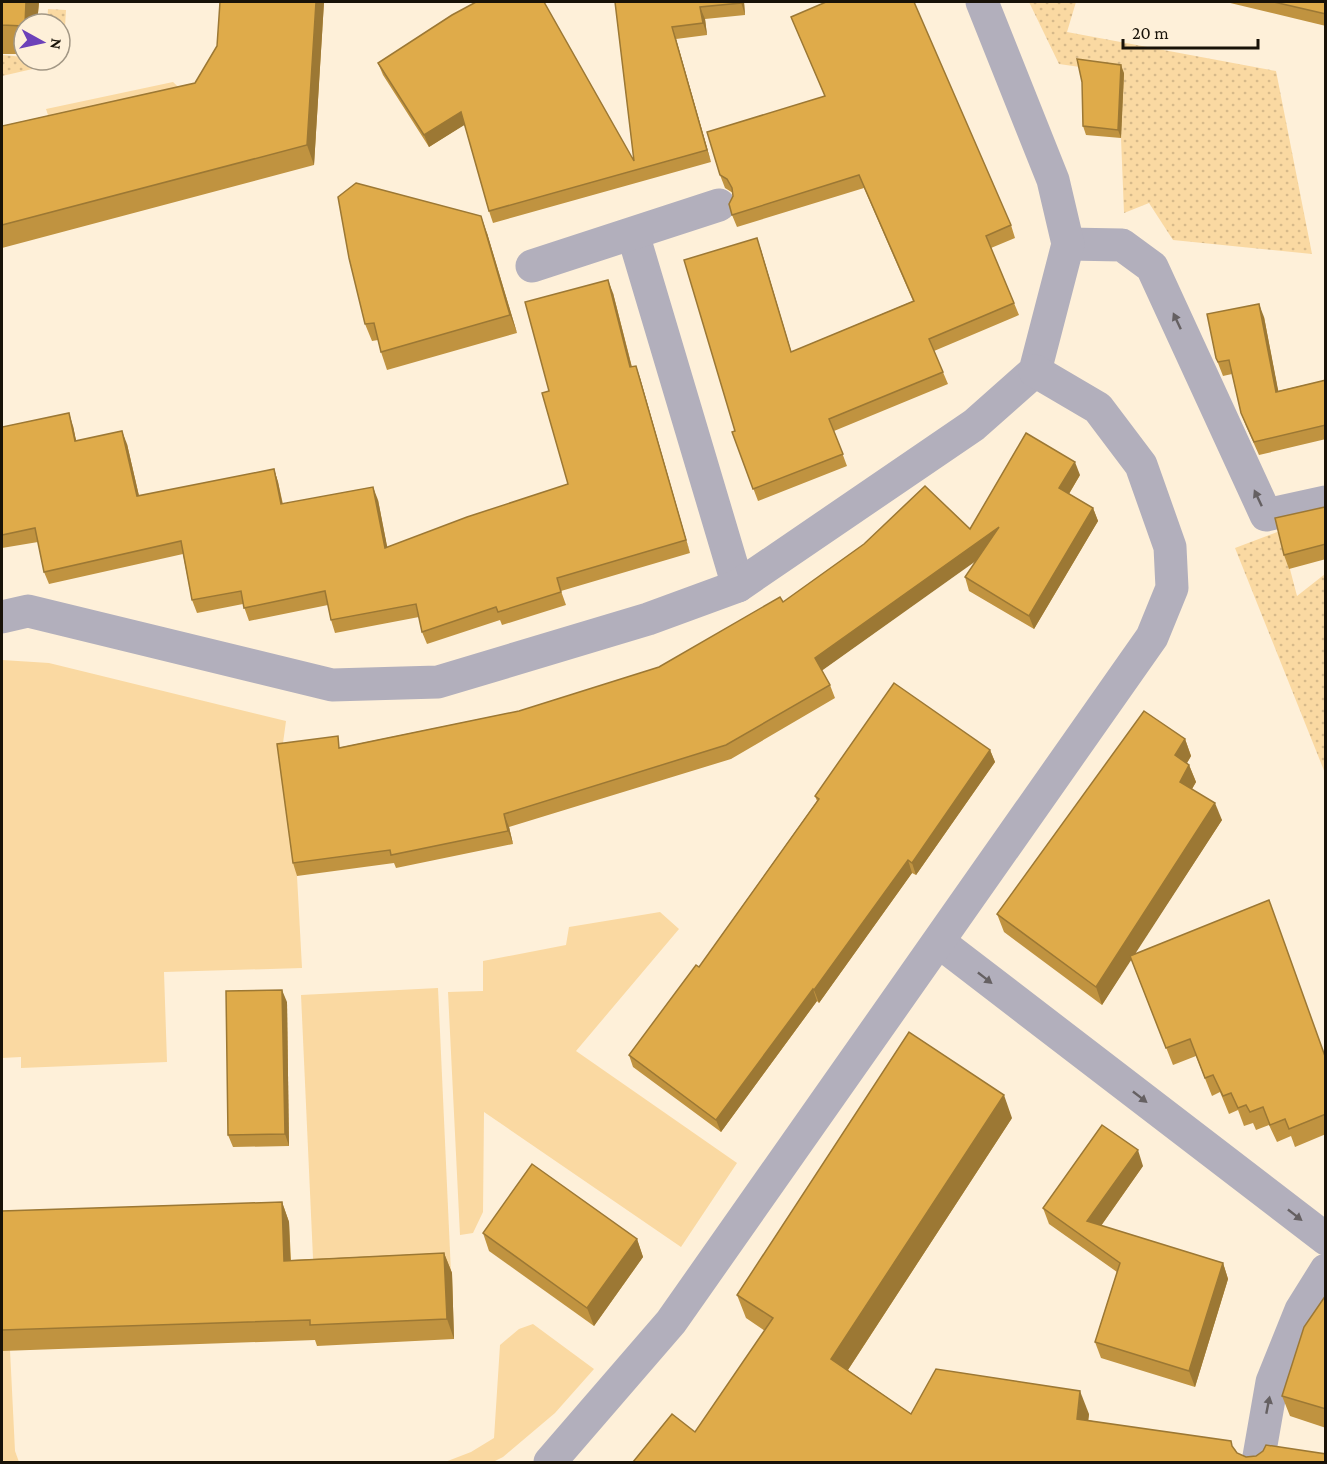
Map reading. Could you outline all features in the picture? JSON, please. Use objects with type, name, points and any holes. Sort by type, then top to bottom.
[{"type":"street","points":[[2,617],[27,611],[332,685],[438,682],[648,619],[738,586],[975,425],[1035,371],[1068,244],[1053,180],[982,2]]},
{"type":"street","points":[[532,266],[719,205]]},
{"type":"street","points":[[633,234],[738,586]]},
{"type":"street","points":[[1068,244],[1122,244],[1152,267],[1266,515],[1326,502]]},
{"type":"street","points":[[550,1462],[671,1322],[1152,637],[1172,588],[1170,547],[1141,465],[1098,408],[1035,371]]},
{"type":"street","points":[[939,942],[1326,1239]]},
{"type":"street","points":[[1258,1462],[1272,1382],[1301,1310],[1326,1270]]},
{"type":"shaded area","points":[[1029,2],[1076,2],[1067,32],[1276,71],[1312,254],[1173,240],[1149,203],[1124,213],[1121,138],[1123,94],[1080,67],[1059,64]]},
{"type":"shaded area","points":[[48,9],[66,10],[66,12],[48,12]]},
{"type":"shaded area","points":[[2,55],[12,56],[12,72],[19,72],[2,76]]},
{"type":"shaded area","points":[[173,82],[197,105],[55,136],[46,109]]},
{"type":"shaded area","points":[[1280,531],[1297,596],[1325,574],[1325,773],[1235,548]]},
{"type":"shaded area","points":[[2,660],[49,663],[286,721],[281,758],[297,876],[302,968],[164,972],[167,1062],[21,1068],[21,1057],[2,1058]]},
{"type":"shaded area","points":[[660,912],[679,929],[576,1051],[737,1163],[681,1247],[484,1112],[483,1212],[473,1233],[460,1235],[448,992],[483,991],[483,961],[566,945],[569,927]]},
{"type":"shaded area","points":[[438,988],[451,1273],[314,1280],[301,995]]},
{"type":"shaded area","points":[[533,1324],[594,1369],[555,1413],[503,1457],[493,1462],[445,1462],[471,1452],[494,1438],[500,1345],[519,1329]]},
{"type":"shaded area","points":[[2,1350],[10,1350],[15,1451],[19,1462],[2,1462]]},
{"type":"building","points":[[2,2],[26,2],[26,12],[12,12],[12,25],[2,25]]},
{"type":"building","points":[[220,2],[316,2],[307,145],[2,225],[2,126],[195,83],[217,46]]},
{"type":"building","points":[[476,2],[544,2],[634,161],[615,2],[741,2],[700,7],[703,23],[672,27],[707,150],[489,211],[461,112],[424,135],[378,63]]},
{"type":"building","points":[[826,2],[914,2],[1011,225],[986,236],[1014,303],[929,339],[943,372],[829,419],[843,454],[753,489],[732,432],[735,431],[684,260],[757,238],[791,352],[914,301],[859,175],[732,215],[729,204],[733,196],[732,188],[727,179],[720,175],[707,132],[825,96],[791,17]]},
{"type":"building","points":[[1274,2],[1326,2],[1326,14]]},
{"type":"building","points":[[1077,59],[1121,65],[1118,130],[1083,126],[1082,82]]},
{"type":"building","points":[[356,183],[481,216],[510,315],[381,352],[374,323],[365,324],[349,258],[338,197]]},
{"type":"building","points":[[608,280],[630,367],[636,366],[686,540],[557,578],[561,592],[498,612],[496,607],[422,632],[416,604],[331,620],[325,591],[244,608],[241,591],[192,600],[181,541],[44,572],[35,528],[2,535],[2,427],[69,413],[75,441],[122,431],[137,496],[274,469],[281,504],[373,487],[385,548],[467,517],[568,484],[542,393],[549,391],[525,302]]},
{"type":"building","points":[[1259,304],[1276,392],[1326,380],[1326,425],[1254,442],[1241,413],[1229,360],[1218,362],[1216,358],[1207,314]]},
{"type":"building","points":[[1026,433],[1075,462],[1059,488],[1093,508],[1029,616],[965,577],[999,527],[815,658],[830,685],[726,745],[504,814],[508,831],[391,855],[390,850],[293,863],[277,744],[338,736],[339,748],[519,711],[659,667],[780,597],[783,602],[864,544],[925,486],[970,529]]},
{"type":"building","points":[[1325,507],[1326,544],[1284,555],[1275,518]]},
{"type":"building","points":[[894,683],[990,750],[912,863],[908,860],[716,1120],[629,1055],[696,965],[699,967],[819,799],[815,796]]},
{"type":"building","points":[[1144,711],[1185,739],[1175,755],[1189,765],[1180,782],[1215,803],[1096,987],[997,914]]},
{"type":"building","points":[[1269,900],[1326,1059],[1326,1114],[1289,1129],[1285,1119],[1270,1125],[1263,1107],[1250,1112],[1246,1105],[1238,1108],[1231,1093],[1223,1096],[1213,1075],[1205,1078],[1190,1039],[1166,1048],[1130,956]]},
{"type":"building","points":[[282,990],[285,1134],[228,1135],[226,991]]},
{"type":"building","points":[[909,1032],[1004,1095],[831,1359],[911,1414],[936,1369],[1080,1391],[1077,1419],[1231,1441],[1237,1453],[1246,1457],[1256,1456],[1263,1451],[1266,1445],[1326,1454],[1326,1462],[633,1462],[672,1414],[695,1432],[773,1318],[737,1295]]},
{"type":"building","points":[[1102,1125],[1138,1150],[1087,1221],[1223,1263],[1189,1371],[1095,1342],[1120,1263],[1043,1208]]},
{"type":"building","points":[[532,1164],[637,1239],[587,1308],[483,1233]]},
{"type":"building","points":[[282,1202],[284,1261],[444,1253],[447,1319],[310,1325],[310,1320],[2,1330],[2,1211]]},
{"type":"building","points":[[1326,1295],[1326,1409],[1282,1396],[1304,1327]]}]
